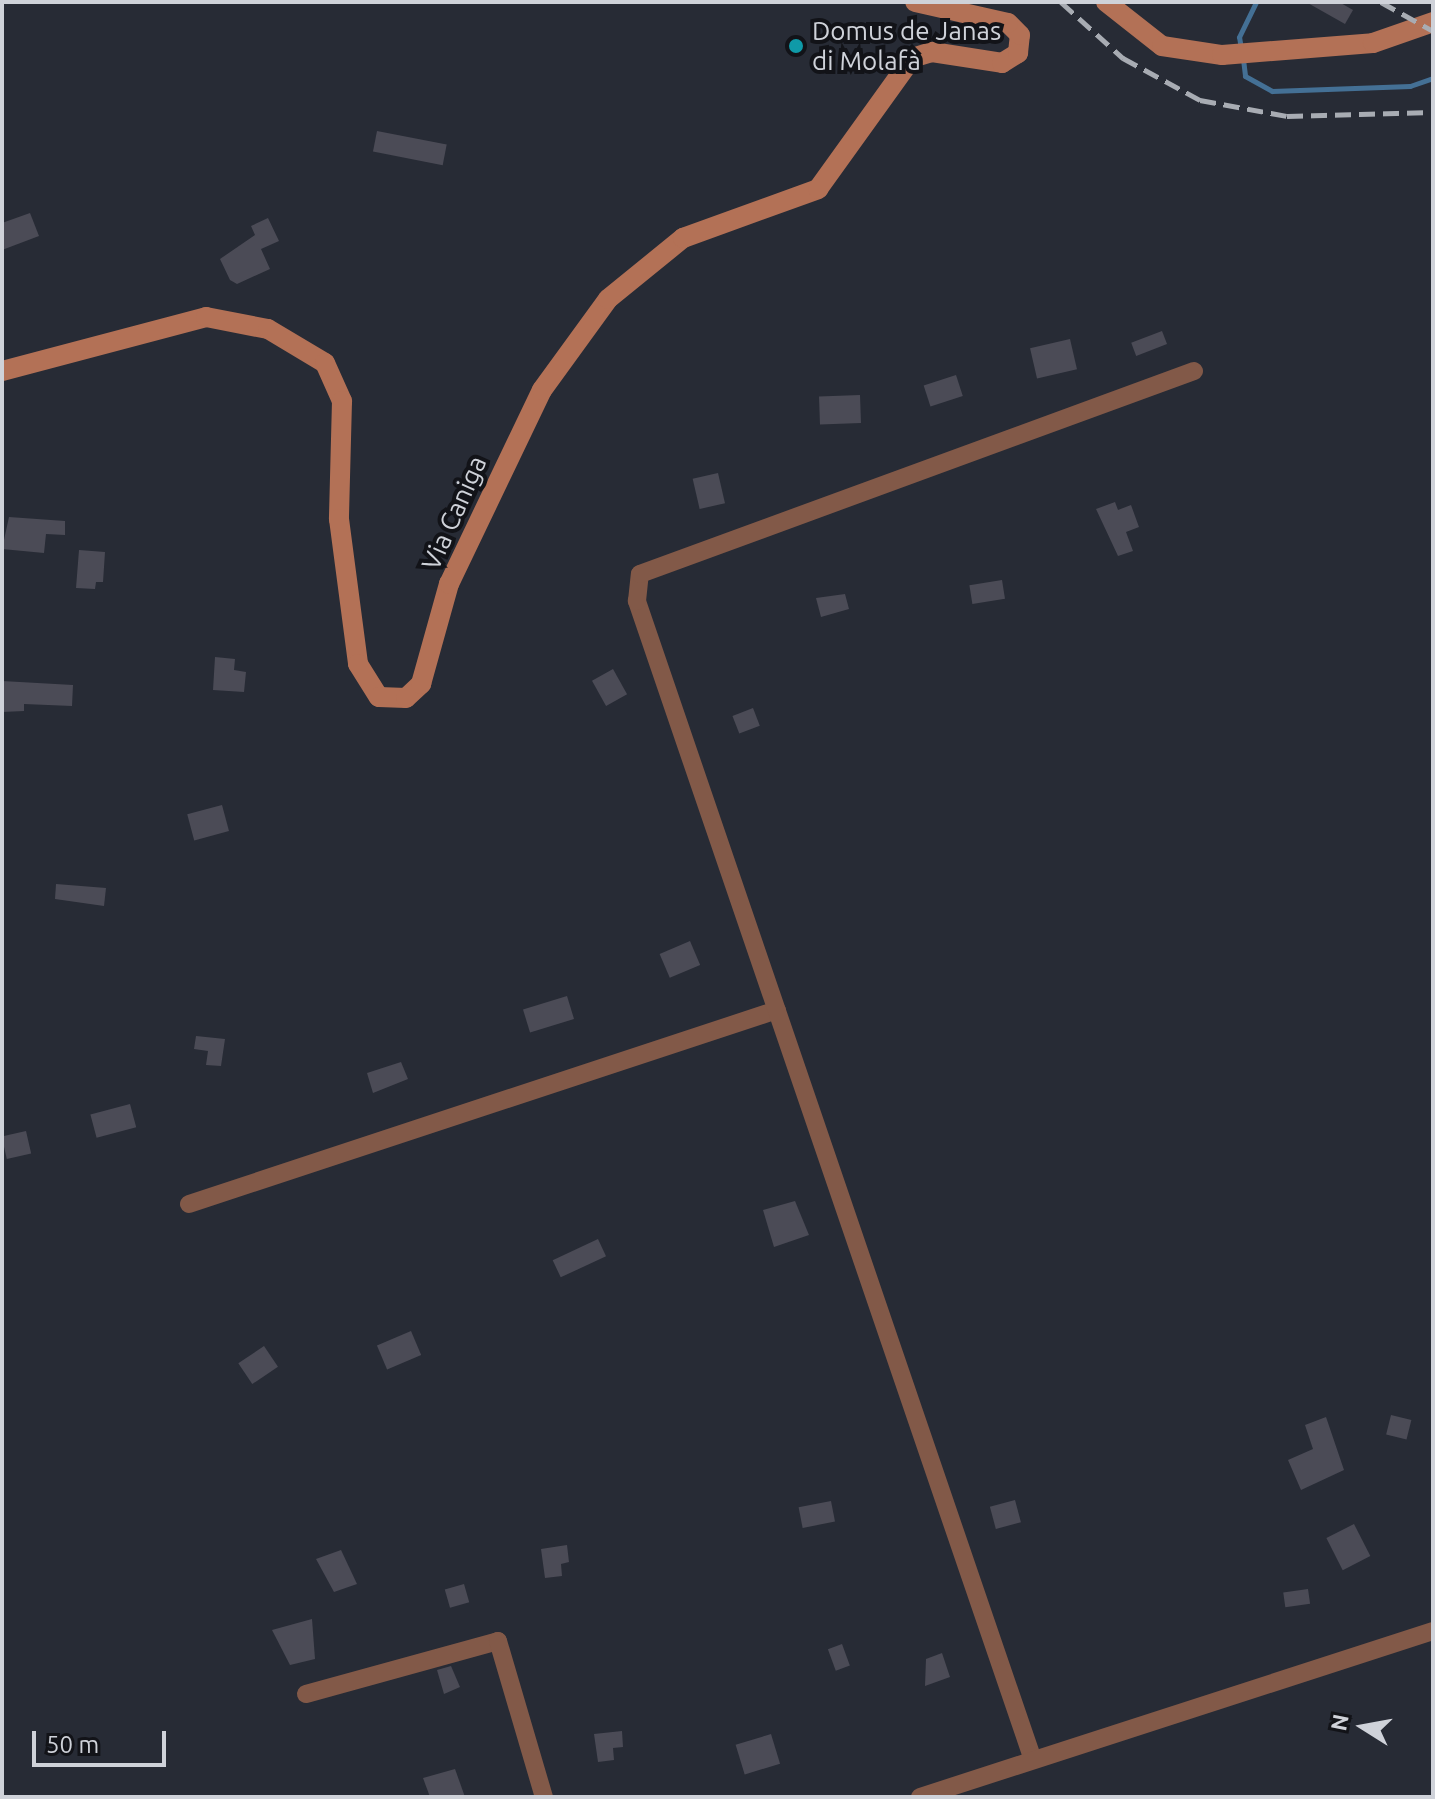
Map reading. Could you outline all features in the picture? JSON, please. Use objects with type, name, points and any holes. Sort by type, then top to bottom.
[{"type":"street","name":"Via Caniga","points":[[2,371],[206,317],[268,329],[325,363],[342,401],[339,519],[358,664],[379,697],[406,698],[421,684],[449,584],[542,390],[608,299],[683,238],[818,189],[912,58],[932,52],[1002,63],[1018,53],[1020,35],[1008,23],[915,2]]},
{"type":"street","points":[[1106,2],[1162,46],[1222,55],[1373,43],[1433,22]]},
{"type":"street","points":[[1032,1757],[637,601],[640,574],[1194,371]]},
{"type":"street","points":[[189,1204],[777,1010]]},
{"type":"street","points":[[920,1797],[1032,1757],[1433,1631]]},
{"type":"street","points":[[306,1694],[498,1641],[544,1797]]},
{"type":"building","points":[[1306,2],[1339,2],[1353,10],[1345,24]]},
{"type":"building","points":[[377,131],[447,145],[443,165],[373,152]]},
{"type":"building","points":[[30,213],[39,236],[2,250],[2,223]]},
{"type":"building","points":[[268,218],[279,241],[261,249],[270,269],[237,284],[230,280],[220,259],[255,235],[251,226]]},
{"type":"building","points":[[1162,331],[1167,344],[1136,356],[1131,343]]},
{"type":"building","points":[[1070,339],[1077,369],[1037,378],[1030,348]]},
{"type":"building","points":[[956,375],[963,396],[930,406],[924,386]]},
{"type":"building","points":[[860,395],[861,423],[820,424],[819,396]]},
{"type":"building","points":[[718,473],[725,503],[700,509],[693,479]]},
{"type":"building","points":[[1115,502],[1118,510],[1131,505],[1139,527],[1126,532],[1133,551],[1118,556],[1096,509]]},
{"type":"building","points":[[9,517],[65,521],[65,535],[46,534],[44,553],[2,549]]},
{"type":"building","points":[[79,550],[105,552],[103,582],[96,582],[95,589],[76,588]]},
{"type":"building","points":[[1002,580],[1005,599],[972,604],[969,585]]},
{"type":"building","points":[[845,594],[849,609],[821,617],[816,598]]},
{"type":"building","points":[[215,657],[235,659],[234,670],[246,672],[244,692],[213,690]]},
{"type":"building","points":[[613,669],[627,694],[606,706],[592,681]]},
{"type":"building","points":[[2,681],[73,685],[72,706],[24,704],[24,711],[2,712]]},
{"type":"building","points":[[753,708],[760,726],[739,734],[732,716]]},
{"type":"building","points":[[222,805],[229,831],[194,840],[187,814]]},
{"type":"building","points":[[56,884],[106,888],[104,906],[55,899]]},
{"type":"building","points":[[690,941],[700,965],[670,978],[660,954]]},
{"type":"building","points":[[567,996],[574,1019],[530,1032],[523,1009]]},
{"type":"building","points":[[196,1036],[225,1039],[221,1066],[206,1065],[208,1051],[194,1049]]},
{"type":"building","points":[[401,1062],[408,1079],[373,1093],[367,1073]]},
{"type":"building","points":[[130,1104],[136,1127],[97,1138],[90,1115]]},
{"type":"building","points":[[26,1131],[31,1153],[7,1159],[2,1137]]},
{"type":"building","points":[[795,1201],[809,1235],[774,1247],[763,1210]]},
{"type":"building","points":[[598,1239],[606,1256],[561,1277],[553,1260]]},
{"type":"building","points":[[411,1331],[421,1355],[387,1369],[377,1345]]},
{"type":"building","points":[[264,1346],[278,1367],[252,1384],[238,1363]]},
{"type":"building","points":[[1391,1415],[1411,1420],[1407,1439],[1386,1434]]},
{"type":"building","points":[[1326,1417],[1344,1470],[1301,1490],[1288,1460],[1313,1449],[1305,1425]]},
{"type":"building","points":[[1015,1500],[1021,1522],[996,1529],[990,1507]]},
{"type":"building","points":[[831,1501],[835,1522],[803,1528],[799,1507]]},
{"type":"building","points":[[1354,1524],[1370,1556],[1343,1570],[1326,1538]]},
{"type":"building","points":[[567,1545],[569,1562],[561,1564],[562,1576],[545,1578],[541,1549]]},
{"type":"building","points":[[341,1550],[357,1584],[334,1592],[316,1559]]},
{"type":"building","points":[[464,1584],[469,1602],[450,1608],[445,1590]]},
{"type":"building","points":[[1308,1589],[1310,1604],[1285,1607],[1283,1592]]},
{"type":"building","points":[[312,1619],[315,1659],[290,1665],[272,1630]]},
{"type":"building","points":[[842,1644],[850,1666],[836,1671],[828,1649]]},
{"type":"building","points":[[942,1653],[950,1677],[925,1686],[926,1659]]},
{"type":"building","points":[[451,1666],[460,1687],[444,1694],[437,1670]]},
{"type":"building","points":[[622,1731],[623,1747],[613,1748],[614,1760],[598,1762],[594,1734]]},
{"type":"building","points":[[771,1734],[780,1764],[745,1774],[736,1745]]},
{"type":"building","points":[[455,1769],[465,1797],[430,1797],[423,1778]]},
{"type":"waterway","points":[[1241,49],[1239,37],[1256,2]]},
{"type":"waterway","points":[[1243,59],[1245,76],[1272,91],[1410,86],[1433,78]]},
{"type":"railway","points":[[1061,2],[1123,58],[1200,100],[1287,116],[1433,112]]},
{"type":"railway","points":[[1381,2],[1433,31]]},
{"type":"place","name":"Domus de Janas di Molafà","points":[[796,46]]}]
